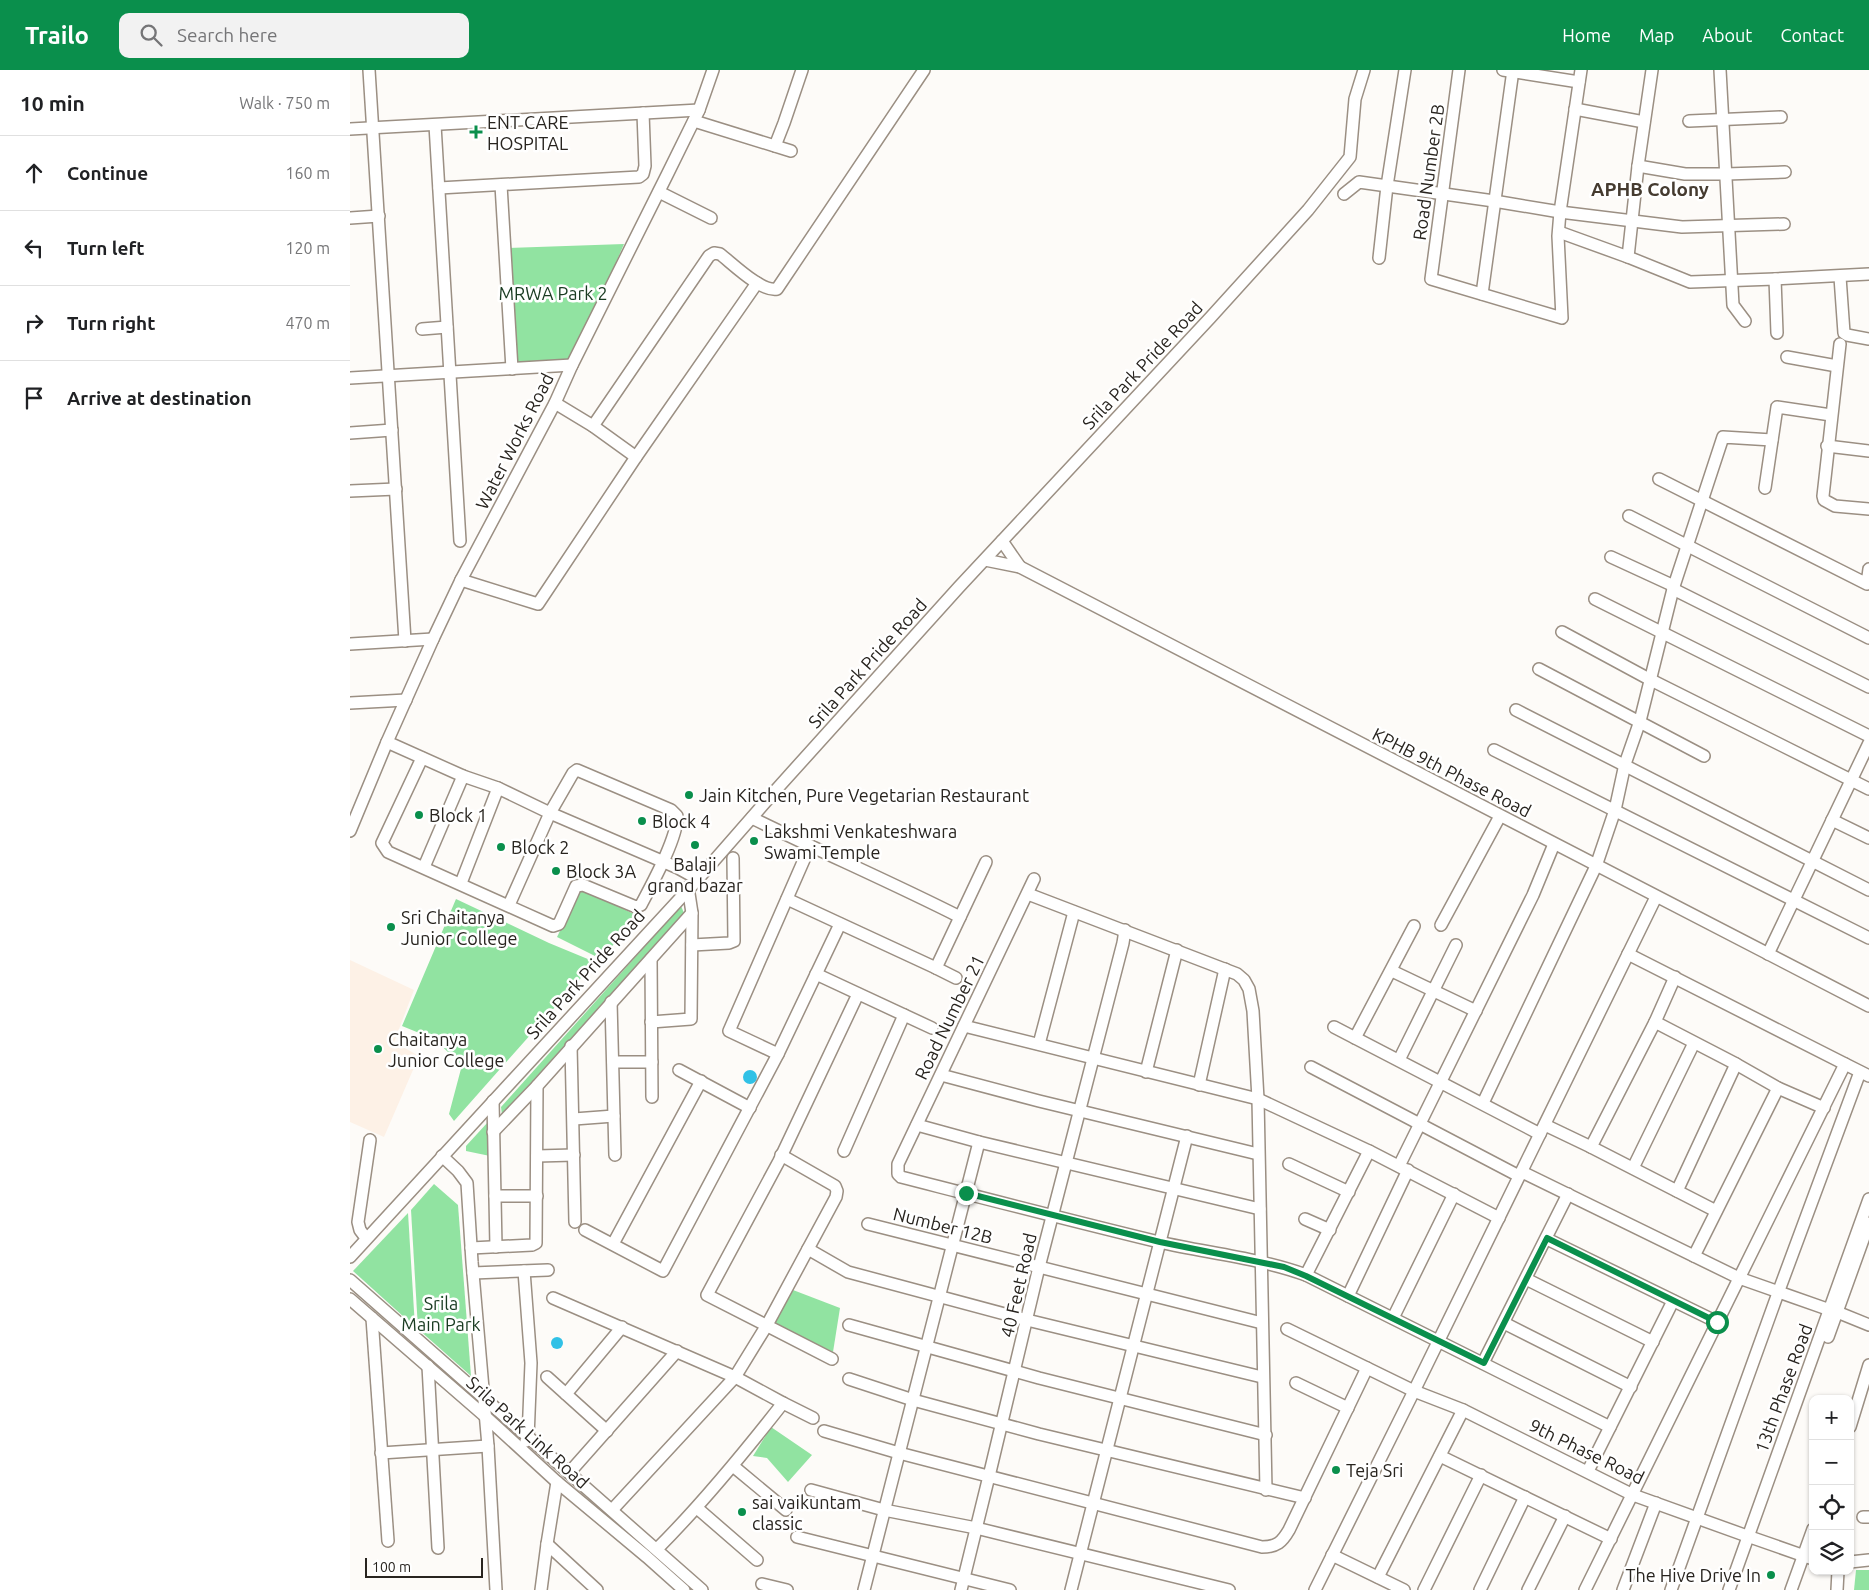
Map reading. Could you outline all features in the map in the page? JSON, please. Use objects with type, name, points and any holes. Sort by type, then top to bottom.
[{"type":"street","points":[[369,70],[405,640]]},
{"type":"street","name":"Water Works Road","points":[[350,831],[387,742],[461,580],[555,403],[572,365],[694,121],[713,70]]},
{"type":"street","points":[[775,146],[802,70]]},
{"type":"street","points":[[594,426],[709,256],[714,253],[720,254],[757,283],[771,290],[777,289],[782,284],[924,70]]},
{"type":"street","name":"Srila Park Pride Road","points":[[350,1257],[688,887],[698,879],[1002,541],[1308,210],[1350,157],[1355,99],[1364,70]]},
{"type":"street","points":[[1379,258],[1387,186],[1405,70]]},
{"type":"street","name":"Road Number 2B","points":[[1459,70],[1431,279],[1482,294]]},
{"type":"street","points":[[1579,82],[1510,70],[1482,294],[1562,318],[1560,212],[1581,70]]},
{"type":"street","points":[[1628,257],[1651,70]]},
{"type":"street","points":[[1720,70],[1733,305],[1745,321]]},
{"type":"street","points":[[1575,109],[1644,122]]},
{"type":"street","points":[[350,130],[699,110]]},
{"type":"street","points":[[439,188],[639,177],[644,174],[645,166],[643,113]]},
{"type":"street","points":[[1689,121],[1781,117]]},
{"type":"street","points":[[694,121],[791,151]]},
{"type":"street","points":[[435,125],[460,542]]},
{"type":"street","points":[[1638,166],[1685,174],[1785,172]]},
{"type":"street","points":[[1344,194],[1360,182],[1631,222],[1682,227],[1784,224]]},
{"type":"street","points":[[501,185],[512,369]]},
{"type":"street","points":[[659,192],[711,218]]},
{"type":"street","points":[[350,218],[379,216]]},
{"type":"street","points":[[1559,232],[1690,282],[1869,274]]},
{"type":"street","points":[[1840,276],[1844,332],[1847,335],[1869,338]]},
{"type":"street","points":[[1775,279],[1776,333]]},
{"type":"street","points":[[461,580],[538,604],[636,457],[757,283]]},
{"type":"street","points":[[422,329],[447,327]]},
{"type":"street","points":[[1840,344],[1822,496],[1824,500],[1835,506],[1869,509]]},
{"type":"street","points":[[1787,357],[1837,366]]},
{"type":"street","points":[[350,378],[572,365]]},
{"type":"street","points":[[555,403],[594,426],[636,457]]},
{"type":"street","points":[[1764,488],[1777,407],[1831,415]]},
{"type":"street","points":[[350,433],[392,430]]},
{"type":"street","points":[[1483,1103],[1596,866],[1615,810],[1626,764],[1640,721],[1673,587],[1723,437],[1772,440]]},
{"type":"street","points":[[1827,446],[1869,451]]},
{"type":"street","points":[[1658,480],[1868,585],[1869,569]]},
{"type":"street","points":[[350,491],[396,488]]},
{"type":"street","points":[[1629,516],[1869,638]]},
{"type":"street","name":"KPHB 9th Phase Road","points":[[1002,541],[1020,567]]},
{"type":"street","points":[[1611,557],[1869,687]]},
{"type":"street","name":"KPHB 9th Phase Road","points":[[985,560],[1020,567],[1869,1006]]},
{"type":"street","points":[[1595,599],[1869,736]]},
{"type":"street","points":[[1562,632],[1649,679],[1869,788]]},
{"type":"street","points":[[350,644],[433,639]]},
{"type":"street","points":[[1539,669],[1704,756]]},
{"type":"street","points":[[350,703],[406,700]]},
{"type":"street","points":[[1516,710],[1626,764],[1869,890]]},
{"type":"street","points":[[387,742],[463,776],[498,788],[550,813],[678,868],[698,879]]},
{"type":"street","points":[[1768,954],[1869,743]]},
{"type":"street","points":[[1494,750],[1869,938]]},
{"type":"street","points":[[422,758],[382,843],[388,852],[461,883],[553,926],[558,924],[576,886],[583,884],[636,907],[639,906],[663,862],[677,823],[677,816],[671,810],[577,770],[573,773],[550,813],[509,905]]},
{"type":"street","points":[[424,867],[463,776]]},
{"type":"street","points":[[461,883],[498,788]]},
{"type":"street","points":[[1441,925],[1500,816]]},
{"type":"street","points":[[752,818],[899,886],[960,917]]},
{"type":"street","points":[[1832,820],[1869,838]]},
{"type":"street","points":[[1348,1296],[1404,1168],[1421,1124],[1533,895],[1554,844]]},
{"type":"street","points":[[778,1054],[729,1031],[810,846]]},
{"type":"street","points":[[692,945],[729,944],[734,941],[733,858]]},
{"type":"street","points":[[936,968],[986,862]]},
{"type":"street","name":"Road Number 21","points":[[966,1193],[901,1177],[897,1170],[1034,879]]},
{"type":"street","points":[[651,1022],[691,1020],[692,913],[688,887]]},
{"type":"street","points":[[1028,894],[1226,969],[1237,974],[1249,988],[1253,1011],[1258,1099],[1262,1377],[1266,1435],[1266,1490]]},
{"type":"street","points":[[1314,1590],[1414,1391],[1656,896]]},
{"type":"street","points":[[787,899],[956,978]]},
{"type":"street","points":[[1039,1044],[1074,912]]},
{"type":"street","points":[[493,1132],[537,1086],[692,913]]},
{"type":"street","points":[[585,1230],[664,1271],[778,1054],[840,924]]},
{"type":"street","points":[[1356,1038],[1414,926]]},
{"type":"street","name":"40 Feet Road","points":[[962,1584],[1052,1215],[1123,942],[1124,930]]},
{"type":"street","points":[[1399,1060],[1456,945]]},
{"type":"street","points":[[1146,1072],[1177,950]]},
{"type":"street","points":[[1628,954],[1865,1074],[1778,1293],[1671,1590]]},
{"type":"street","points":[[651,959],[652,1097]]},
{"type":"street","points":[[1199,1085],[1226,969]]},
{"type":"street","points":[[1392,971],[1476,1011]]},
{"type":"street","points":[[816,974],[932,1028]]},
{"type":"street","points":[[1591,1147],[1676,977]]},
{"type":"street","points":[[832,1359],[708,1295],[782,1156],[858,994]]},
{"type":"street","points":[[611,1002],[615,1155]]},
{"type":"street","points":[[844,1151],[904,1015]]},
{"type":"street","points":[[1655,1022],[1778,1088],[1824,1108]]},
{"type":"street","points":[[964,1026],[1258,1099],[1404,1168],[1499,1218]]},
{"type":"street","points":[[1334,1027],[1483,1103],[1542,1129],[1591,1147],[1716,1211]]},
{"type":"street","points":[[1633,1168],[1694,1043]]},
{"type":"street","points":[[571,1046],[575,1222]]},
{"type":"street","points":[[613,1062],[652,1062]]},
{"type":"street","points":[[1677,1191],[1736,1064]]},
{"type":"street","points":[[1585,1590],[1845,1064]]},
{"type":"street","points":[[1310,1068],[1520,1174],[1568,1194],[1739,1278],[1869,1325]]},
{"type":"street","points":[[679,1070],[750,1108]]},
{"type":"street","points":[[941,1075],[1258,1154]]},
{"type":"street","points":[[613,1244],[701,1081]]},
{"type":"street","points":[[471,1248],[532,1245],[536,1243],[537,1086]]},
{"type":"street","points":[[1694,1256],[1778,1088]]},
{"type":"street","points":[[492,1101],[496,1247]]},
{"type":"street","points":[[574,1119],[614,1116]]},
{"type":"street","points":[[917,1125],[979,1142],[1260,1209]]},
{"type":"street","points":[[1071,1590],[1186,1136]]},
{"type":"street","points":[[366,1238],[360,1230],[358,1222],[370,1140]]},
{"type":"street","points":[[864,1590],[979,1142]]},
{"type":"street","points":[[1306,1276],[1369,1151]]},
{"type":"street","points":[[442,1156],[458,1171],[467,1183],[486,1417],[496,1588]]},
{"type":"street","points":[[537,1156],[574,1156]]},
{"type":"street","points":[[612,1510],[735,1377],[767,1325],[836,1197],[837,1191],[835,1186],[782,1156]]},
{"type":"street","points":[[1289,1164],[1349,1192]]},
{"type":"street","points":[[966,1193],[1160,1242],[1284,1267],[1439,1340],[1610,1427]]},
{"type":"street","points":[[1393,1318],[1454,1194]]},
{"type":"street","points":[[1484,1363],[1568,1194]]},
{"type":"street","points":[[495,1196],[537,1196]]},
{"type":"street","name":"13th Phase Road","points":[[1729,1590],[1742,1560],[1844,1281],[1869,1199]]},
{"type":"street","points":[[1305,1219],[1330,1230]]},
{"type":"street","name":"13th Phase Road","points":[[1844,1281],[1869,1223]]},
{"type":"street","name":"Number 12B","points":[[868,1224],[1262,1322]]},
{"type":"street","points":[[1547,1238],[1717,1322]]},
{"type":"street","points":[[808,1249],[848,1272],[1027,1320],[1262,1377]]},
{"type":"street","points":[[473,1273],[548,1270]]},
{"type":"street","points":[[521,1448],[528,1438],[531,1363],[524,1271]]},
{"type":"street","points":[[1526,1279],[1653,1342]]},
{"type":"street","name":"Srila Park Link Road","points":[[350,1280],[484,1400],[657,1549],[700,1589]]},
{"type":"street","points":[[553,1298],[735,1377],[813,1418]]},
{"type":"street","name":"Srila Park Link Road","points":[[350,1299],[486,1417],[557,1482],[684,1590]]},
{"type":"street","points":[[1588,1471],[1673,1301]]},
{"type":"street","points":[[372,1318],[388,1541]]},
{"type":"street","points":[[1504,1323],[1631,1387]]},
{"type":"street","points":[[849,1325],[1015,1371],[1266,1435]]},
{"type":"street","points":[[566,1394],[622,1327]]},
{"type":"street","name":"9th Phase Road","points":[[1287,1329],[1414,1391],[1463,1410],[1633,1495],[1808,1557]]},
{"type":"street","points":[[568,1473],[677,1351]]},
{"type":"street","points":[[1854,1418],[1866,1388],[1869,1365]]},
{"type":"street","points":[[428,1366],[438,1548]]},
{"type":"street","points":[[824,1431],[989,1477],[1262,1547],[1272,1547],[1282,1540],[1305,1498],[1367,1368]]},
{"type":"street","points":[[547,1377],[607,1431]]},
{"type":"street","points":[[849,1379],[913,1400],[1002,1424],[1305,1498]]},
{"type":"street","points":[[1296,1383],[1348,1408]]},
{"type":"street","points":[[657,1549],[734,1466],[783,1403]]},
{"type":"street","points":[[1378,1577],[1463,1410]]},
{"type":"street","points":[[381,1453],[488,1446]]},
{"type":"street","points":[[1440,1456],[1611,1539]]},
{"type":"street","points":[[734,1466],[786,1510]]},
{"type":"street","points":[[1424,1590],[1481,1475]]},
{"type":"street","points":[[541,1590],[557,1482]]},
{"type":"street","points":[[811,1490],[884,1510],[976,1528],[1229,1590]]},
{"type":"street","points":[[1480,1590],[1525,1497]]},
{"type":"street","points":[[1624,1590],[1656,1503]]},
{"type":"street","points":[[697,1508],[757,1560]]},
{"type":"street","points":[[1528,1590],[1565,1516]]},
{"type":"street","points":[[1791,1590],[1808,1557],[1813,1530]]},
{"type":"street","points":[[798,1537],[873,1556],[962,1584],[1010,1590]]},
{"type":"street","points":[[547,1544],[597,1590]]},
{"type":"street","points":[[1332,1555],[1404,1590]]},
{"type":"street","name":"13th Phase Road","points":[[1735,1590],[1742,1560]]},
{"type":"street","points":[[1854,1562],[1869,1560]]},
{"type":"street","points":[[1837,1590],[1838,1575]]},
{"type":"street","points":[[762,1584],[787,1590]]},
{"type":"shaded area","name":"Chaitanya Junior College","points":[[350,960],[414,990],[394,1042],[419,1056],[384,1137],[350,1122]]},
{"type":"green space","name":"MRWA Park 2","points":[[624,244],[573,363],[511,363],[505,248]]},
{"type":"green space","points":[[581,888],[638,916],[601,959],[557,937]]},
{"type":"green space","points":[[456,899],[549,943],[595,962],[454,1121],[449,1114],[462,1065],[434,1039],[402,1026]]},
{"type":"green space","points":[[681,906],[684,913],[502,1115],[501,1107]]},
{"type":"green space","points":[[488,1122],[490,1156],[466,1151],[466,1146]]},
{"type":"green space","name":"Srila Main Park","points":[[434,1184],[458,1205],[471,1376],[418,1329],[411,1210]]},
{"type":"green space","points":[[408,1213],[415,1327],[353,1271]]},
{"type":"green space","points":[[793,1290],[840,1308],[833,1352],[774,1324]]},
{"type":"green space","points":[[771,1427],[812,1455],[788,1482],[767,1458],[753,1456]]},
{"type":"green space","points":[[1856,1570],[1869,1570],[1869,1590],[1854,1590]]},
{"type":"water","points":[[747,1070],[753,1070],[757,1077],[753,1084],[747,1084],[743,1080],[743,1074]]},
{"type":"water","points":[[559,1337],[562,1338],[562,1348],[555,1349],[552,1348],[551,1341],[552,1338]]},
{"type":"place","name":"ENT CARE HOSPITAL","points":[[476,132]]},
{"type":"place","name":"Jain Kitchen, Pure Vegetarian Restaurant","points":[[689,795]]},
{"type":"place","name":"Block 1","points":[[419,815]]},
{"type":"place","name":"Block 4","points":[[642,821]]},
{"type":"place","name":"Lakshmi Venkateshwara Swami Temple","points":[[754,841]]},
{"type":"place","name":"Balaji grand bazar","points":[[695,845]]},
{"type":"place","name":"Block 2","points":[[501,847]]},
{"type":"place","name":"Block 3A","points":[[556,871]]},
{"type":"place","name":"Sri Chaitanya Junior College","points":[[391,927]]},
{"type":"place","name":"Chaitanya Junior College","points":[[378,1049]]},
{"type":"place","name":"Teja Sri","points":[[1336,1470]]},
{"type":"place","name":"sai vaikuntam classic","points":[[742,1512]]},
{"type":"place","name":"The Hive Drive In","points":[[1771,1575]]},
{"type":"district","name":"APHB Colony","points":[[1650,189]]},
{"type":"route","points":[[966,1193],[1160,1242],[1284,1267],[1484,1363],[1547,1238],[1717,1322]]}]
